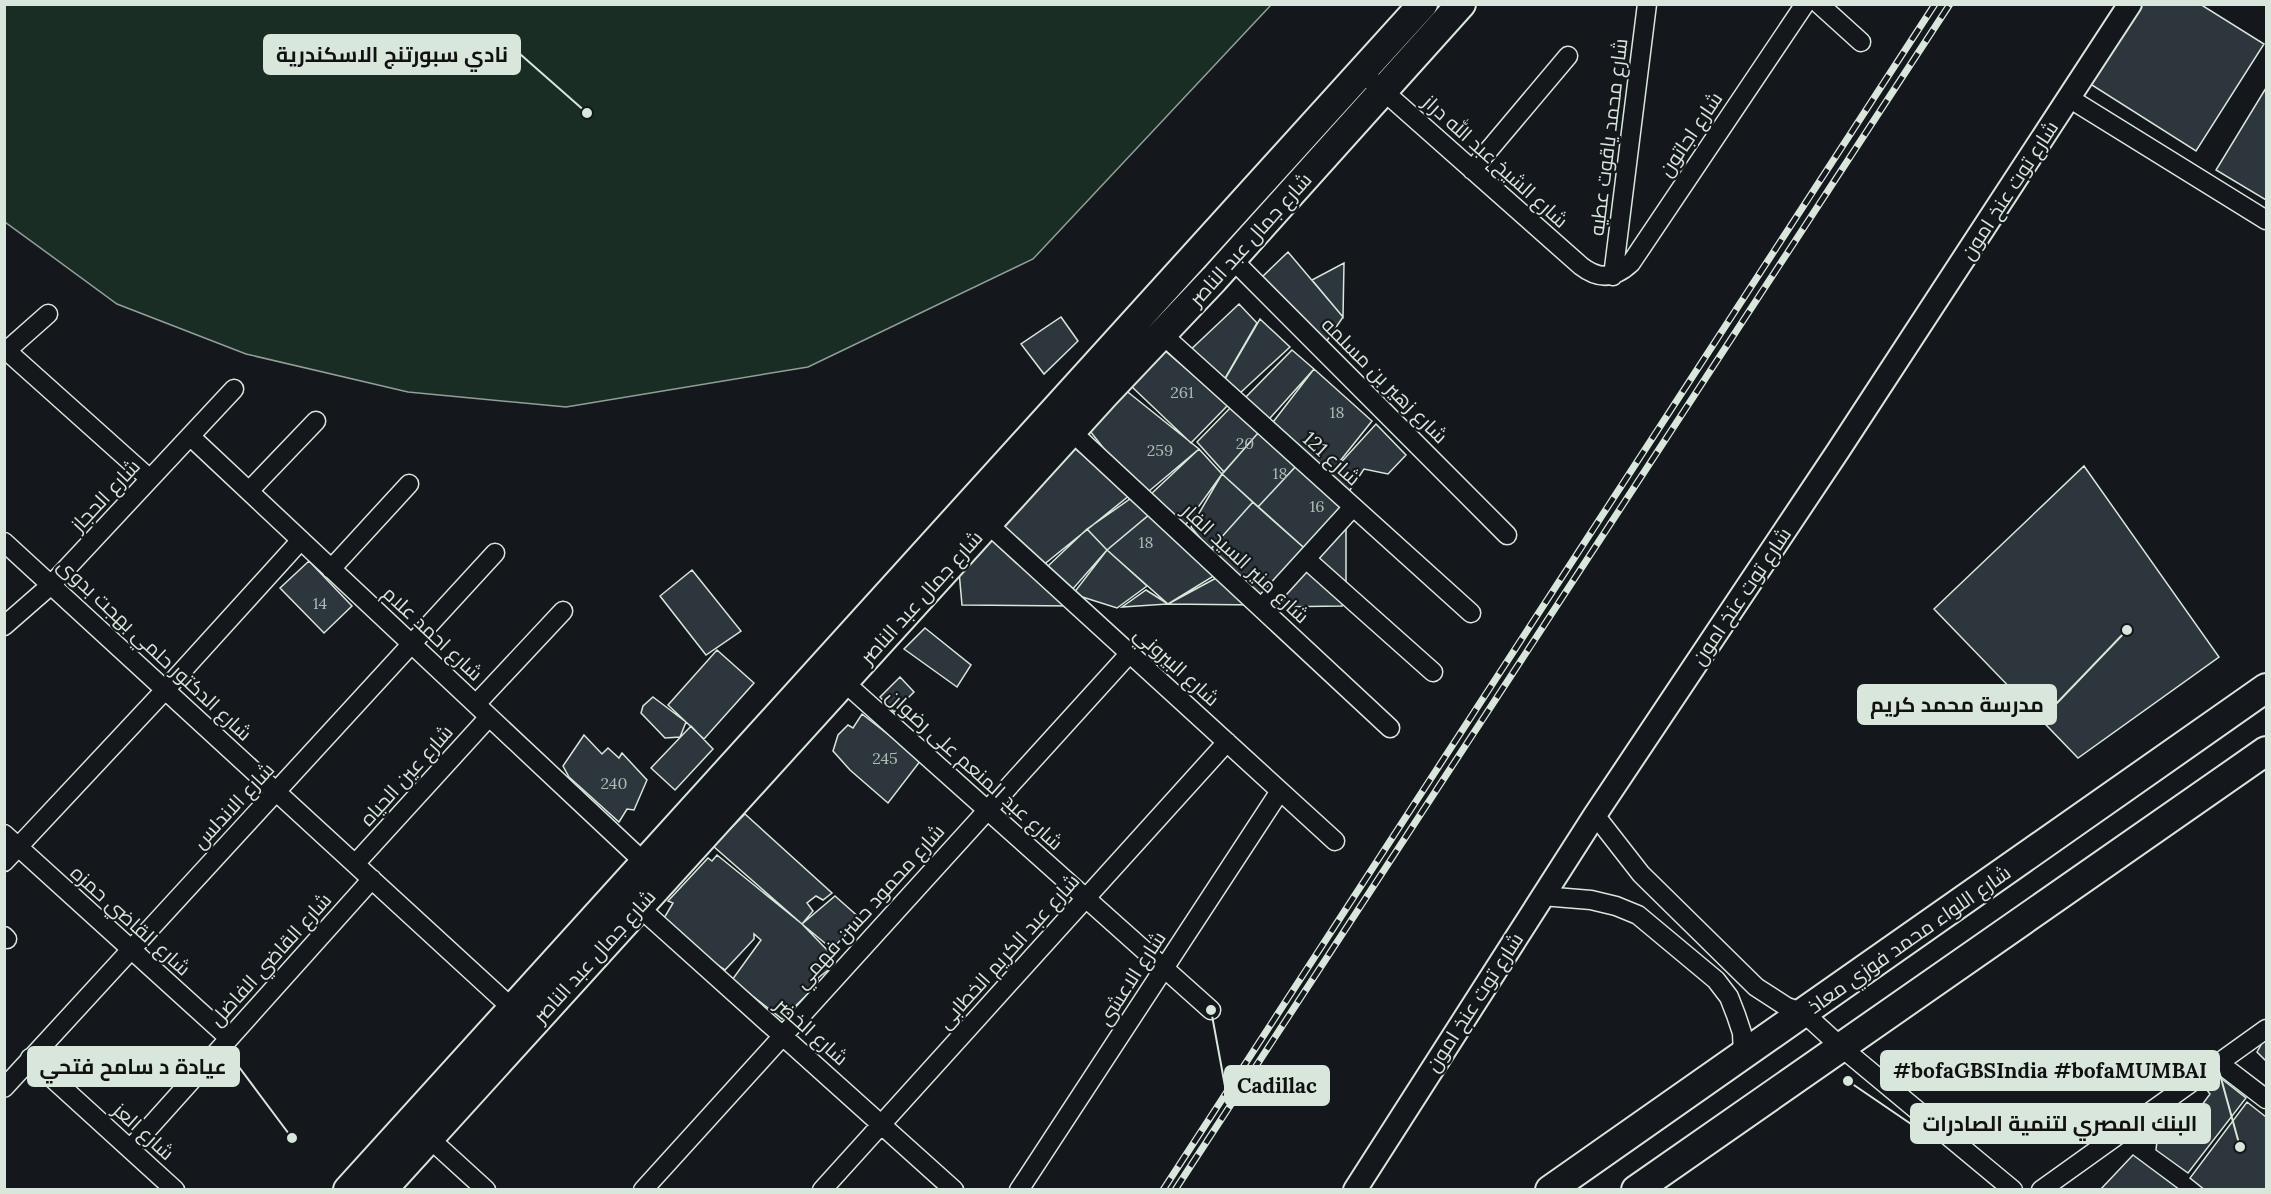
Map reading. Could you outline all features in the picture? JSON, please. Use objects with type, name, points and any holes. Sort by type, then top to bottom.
[{"type":"main road","name":"شارع جمال عبد الناصر","points":[[348,1190],[646,864],[1096,385],[1362,72],[1423,4]]},
{"type":"main road","name":"شارع جمال عبد الناصر","points":[[382,1190],[1072,432],[1096,385],[1163,335],[1461,4]]},
{"type":"main road","name":"شارع اللواء محمد فوزي معاذ","points":[[1550,1190],[2266,688]]},
{"type":"main road","points":[[1636,1190],[2266,751]]},
{"type":"street","name":"شارع محمد ياقوت عطيه","points":[[1608,277],[1647,4]]},
{"type":"street","name":"شارع اجاتون","points":[[1608,277],[1622,272],[1630,263],[1805,4]]},
{"type":"street","points":[[1819,4],[1861,42]]},
{"type":"street","name":"شارع توت عنخ امون","points":[[1355,1190],[1542,896],[1838,451],[2130,4]]},
{"type":"street","points":[[1472,170],[1569,56]]},
{"type":"street","name":"شارع الشيخ عبد الله دراز","points":[[1362,72],[1581,266],[1591,274],[1608,277]]},
{"type":"street","points":[[2069,98],[2266,220]]},
{"type":"street","name":"شارع زهير بن مسلمه","points":[[1232,258],[1507,535]]},
{"type":"street","points":[[48,314],[6,352],[150,479]]},
{"type":"street","name":"شارع 121","points":[[1163,335],[1471,613]]},
{"type":"street","name":"شارع الحجاز","points":[[4,626],[51,585],[234,389]]},
{"type":"street","points":[[249,492],[316,421]]},
{"type":"street","name":"شارع منير السيد الفار","points":[[1072,432],[1390,728]]},
{"type":"street","name":"شارع احمد علام","points":[[190,436],[646,864]]},
{"type":"street","points":[[331,569],[410,484]]},
{"type":"street","points":[[1261,608],[1353,507]]},
{"type":"street","name":"شارع البيروني","points":[[988,524],[1335,841]]},
{"type":"street","points":[[4,862],[165,690],[300,540]]},
{"type":"street","name":"شارع الدكتور حلمي بهجت بدوى","points":[[4,542],[513,1009]]},
{"type":"street","name":"شارع الاندلس","points":[[4,1088],[495,553]]},
{"type":"street","points":[[1306,559],[1433,672]]},
{"type":"street","points":[[476,704],[563,611]]},
{"type":"street","name":"شارع محمود حسن فهمي","points":[[643,1190],[1130,653]]},
{"type":"street","name":"شارع عبد المنعم على رضوان","points":[[844,682],[1211,1010]]},
{"type":"street","name":"شارع عين الحياه","points":[[355,864],[489,717]]},
{"type":"street","name":"شارع عبد الكريم الخطابى","points":[[822,1190],[1227,742]]},
{"type":"street","name":"شارع الاعشى","points":[[1019,1190],[1280,791]]},
{"type":"street","points":[[1595,815],[1641,874],[1756,987],[1787,1007],[1804,1013],[1841,1047],[2013,1190]]},
{"type":"street","name":"شارع القاضي حمزه","points":[[4,834],[230,1038]]},
{"type":"street","name":"شارع القاضي الفاضل","points":[[130,1149],[372,879]]},
{"type":"street","points":[[1542,896],[1591,900],[1616,906],[1638,915],[1716,980],[1729,997],[1742,1033],[1743,1054]]},
{"type":"street","name":"شارع الخضر","points":[[639,907],[954,1190]]},
{"type":"street","points":[[2041,1190],[2266,1029]]},
{"type":"street","name":"شارع العز","points":[[30,1058],[130,1149],[166,1187]]},
{"type":"street","points":[[2219,1063],[2266,1099]]},
{"type":"street","points":[[429,1138],[486,1190]]},
{"type":"green space","points":[[4,5],[1271,5],[1033,259],[808,367],[566,407],[408,392],[246,354],[117,304],[5,222]]},
{"type":"building","points":[[2132,4],[2200,4],[2264,44],[2196,151],[2084,80]]},
{"type":"building","points":[[2266,88],[2266,200],[2216,170]]},
{"type":"building","points":[[1288,252],[1343,317],[1322,348],[1261,278]]},
{"type":"building","points":[[1344,263],[1343,317],[1312,280]]},
{"type":"building","points":[[1239,304],[1257,323],[1220,387],[1185,355]]},
{"type":"building","points":[[1061,317],[1078,341],[1044,374],[1021,344]]},
{"type":"building","points":[[1260,319],[1290,347],[1239,394],[1225,379]]},
{"type":"building","points":[[1163,349],[1228,405],[1191,443],[1130,385]]},
{"type":"building","points":[[1292,350],[1314,369],[1263,426],[1242,401]]},
{"type":"building","points":[[1314,369],[1372,421],[1324,481],[1270,426]]},
{"type":"building","points":[[1124,389],[1199,449],[1142,497],[1090,431]]},
{"type":"building","points":[[1232,406],[1258,433],[1224,472],[1197,442]]},
{"type":"building","points":[[1376,424],[1406,455],[1388,474],[1364,469],[1344,499],[1324,481]]},
{"type":"building","points":[[1258,433],[1297,465],[1258,507],[1222,474]]},
{"type":"building","points":[[1072,446],[1130,495],[1042,566],[1001,526]]},
{"type":"building","points":[[1199,449],[1222,474],[1184,527],[1150,495]]},
{"type":"building","points":[[1297,465],[1347,514],[1311,554],[1258,507]]},
{"type":"building","points":[[2084,466],[2219,657],[2078,758],[1934,609]]},
{"type":"building","points":[[1222,474],[1253,502],[1210,550],[1191,527]]},
{"type":"building","points":[[1130,499],[1150,514],[1107,550],[1087,529]]},
{"type":"building","points":[[1253,502],[1311,554],[1253,601],[1210,550]]},
{"type":"building","points":[[1150,514],[1217,574],[1168,604],[1107,550]]},
{"type":"building","points":[[1346,520],[1346,594],[1312,552]]},
{"type":"building","points":[[1087,529],[1107,550],[1071,591],[1048,566]]},
{"type":"building","points":[[997,532],[1074,606],[962,605],[958,560]]},
{"type":"building","points":[[1107,550],[1147,586],[1117,608],[1073,594]]},
{"type":"building","points":[[309,561],[352,606],[324,633],[280,588]]},
{"type":"building","points":[[1303,562],[1344,598],[1342,606],[1271,607]]},
{"type":"building","points":[[692,570],[741,631],[706,655],[660,596]]},
{"type":"building","points":[[1218,577],[1258,605],[1168,604]]},
{"type":"building","points":[[1146,590],[1168,604],[1122,607]]},
{"type":"building","points":[[925,628],[971,665],[957,687],[904,649]]},
{"type":"building","points":[[717,650],[754,683],[704,739],[668,705]]},
{"type":"building","points":[[900,677],[914,692],[894,712],[880,697]]},
{"type":"building","points":[[653,697],[686,722],[680,737],[665,738],[641,713],[643,706]]},
{"type":"building","points":[[862,714],[921,760],[888,803],[850,770],[833,751],[838,735],[848,725],[853,728]]},
{"type":"building","points":[[691,726],[713,749],[675,790],[651,768]]},
{"type":"building","points":[[584,735],[602,754],[608,748],[619,758],[622,753],[647,780],[634,810],[627,809],[619,822],[569,777],[563,766]]},
{"type":"building","points":[[745,814],[832,893],[823,900],[816,896],[807,903],[813,911],[802,924],[713,846]]},
{"type":"building","points":[[717,855],[802,924],[831,954],[836,964],[818,978],[819,983],[782,1019],[732,980],[761,940],[754,934],[754,939],[725,970],[705,957],[664,918],[673,903],[668,901],[708,858],[712,861]]},
{"type":"building","points":[[835,896],[861,919],[832,949],[802,924]]},
{"type":"building","points":[[2266,1036],[2266,1061],[2257,1052]]},
{"type":"building","points":[[2213,1072],[2246,1098],[2188,1173],[2156,1150],[2157,1141],[2143,1127],[2157,1112],[2193,1142],[2201,1132],[2191,1120],[2210,1094],[2200,1081]]},
{"type":"building","points":[[2247,1102],[2266,1117],[2266,1190],[2205,1190],[2190,1178]]},
{"type":"building","points":[[2133,1155],[2180,1190],[2100,1190]]},
{"type":"railway","points":[[1163,1190],[1935,4]]},
{"type":"railway","points":[[1175,1190],[1950,4]]},
{"type":"place","name":"نادي سبورتنج الاسكندرية","points":[[587,113]]},
{"type":"place","name":"مدرسة محمد كريم","points":[[2127,630]]},
{"type":"place","name":"Cadillac","points":[[1211,1010]]},
{"type":"place","name":"البنك المصري لتنمية الصادرات","points":[[1848,1081]]},
{"type":"place","name":"عيادة د سامح فتحي","points":[[292,1138]]},
{"type":"place","name":"#bofaGBSIndia #bofaMUMBAI","points":[[2240,1147]]}]
